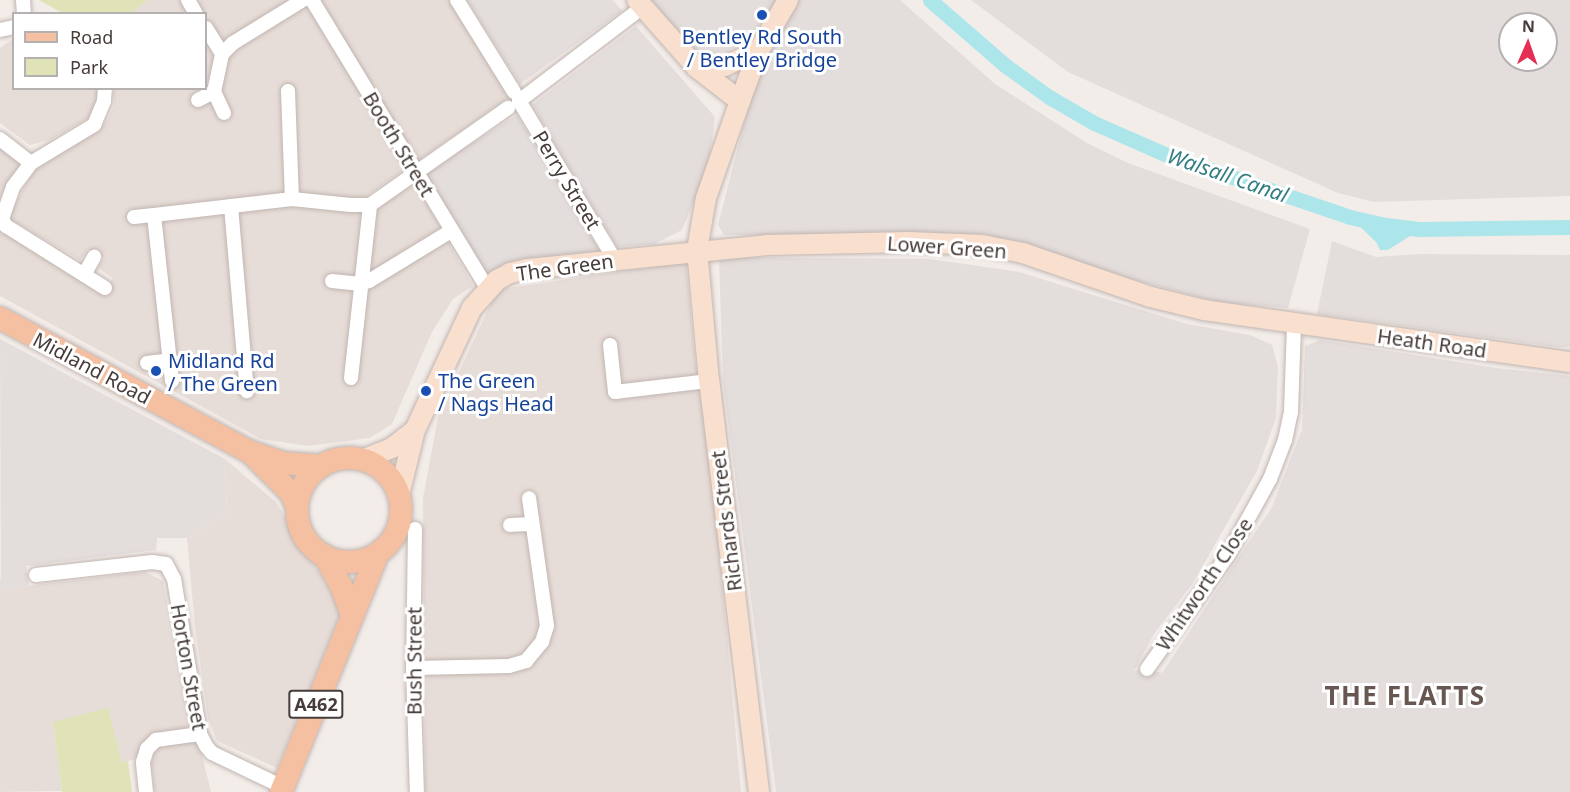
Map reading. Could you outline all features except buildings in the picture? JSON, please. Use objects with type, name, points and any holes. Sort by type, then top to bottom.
[{"type":"main road","name":"Midland Road","points":[[0,318],[248,452],[282,463],[322,466]]},
{"type":"main road","name":"Midland Road","points":[[248,452],[291,493],[297,507]]},
{"type":"main road","points":[[324,555],[351,562],[378,553],[397,531],[401,512],[399,495],[389,476],[378,467],[362,460],[346,458],[322,466],[304,485],[297,507],[301,528],[306,538],[324,555],[342,588],[352,616]]},
{"type":"main road","name":"A462","points":[[282,789],[378,553]]},
{"type":"street","points":[[224,113],[214,92],[222,54],[233,43],[303,0]]},
{"type":"street","name":"Booth Street","points":[[312,0],[451,231],[488,288]]},
{"type":"street","name":"Perry Street","points":[[458,0],[514,100],[615,260]]},
{"type":"street","name":"Richards Street","points":[[759,792],[709,381],[697,250],[706,198],[740,101],[759,50],[788,0]]},
{"type":"street","points":[[134,217],[292,199],[351,206],[370,204],[514,100],[640,3],[696,67],[740,101]]},
{"type":"street","points":[[207,30],[222,54]]},
{"type":"street","points":[[696,67],[725,66],[759,50]]},
{"type":"street","points":[[105,90],[104,101],[94,125],[31,163],[13,187],[1,219],[6,226],[105,288]]},
{"type":"street","points":[[288,91],[292,199]]},
{"type":"street","points":[[198,100],[214,92]]},
{"type":"street","points":[[0,139],[31,163]]},
{"type":"street","points":[[351,378],[370,204]]},
{"type":"street","points":[[231,206],[248,391]]},
{"type":"street","points":[[154,215],[172,381]]},
{"type":"street","points":[[332,281],[361,284],[369,281],[451,231]]},
{"type":"street","name":"Lower Green","points":[[697,250],[767,245],[909,242],[982,245],[1023,253],[1168,302],[1294,325]]},
{"type":"street","name":"The Green","points":[[399,495],[416,430],[460,330],[488,288],[510,273],[528,269],[697,250]]},
{"type":"street","points":[[84,275],[94,256]]},
{"type":"street","name":"Heath Road","points":[[1294,325],[1570,362]]},
{"type":"street","name":"Whitworth Close","points":[[1147,669],[1228,555],[1270,479],[1285,440],[1291,412],[1294,325]]},
{"type":"street","points":[[610,345],[615,392],[709,381]]},
{"type":"street","points":[[147,363],[170,360]]},
{"type":"street","name":"The Green","points":[[362,460],[392,448],[416,430]]},
{"type":"street","points":[[413,668],[509,666],[526,661],[542,642],[547,626],[529,498]]},
{"type":"street","points":[[510,525],[532,524]]},
{"type":"street","name":"Bush Street","points":[[415,529],[413,668],[417,792]]},
{"type":"street","name":"Horton Street","points":[[36,574],[152,562],[166,564],[171,571],[200,734],[212,753],[282,789]]},
{"type":"street","points":[[146,792],[143,762],[147,749],[156,740],[200,734]]},
{"type":"shaded area","points":[[147,0],[449,0],[511,97],[360,200],[371,209],[415,182],[473,286],[453,299],[432,332],[392,424],[370,438],[308,446],[261,439],[0,296],[0,230],[103,293],[113,278],[98,268],[104,258],[89,249],[80,260],[10,219],[11,212],[33,171],[106,123],[114,106],[114,90],[207,90],[207,12],[132,12]]},
{"type":"shaded area","points":[[467,0],[613,0],[622,11],[520,84]]},
{"type":"shaded area","points":[[645,0],[778,0],[748,41],[726,51],[694,55]]},
{"type":"shaded area","points":[[799,0],[900,0],[995,84],[1087,143],[1128,163],[1310,229],[1288,308],[1218,302],[1138,281],[985,234],[724,235],[718,225],[749,105],[762,66]]},
{"type":"shaded area","points":[[971,0],[1570,0],[1570,196],[1374,202],[1338,193],[1068,72]]},
{"type":"shaded area","points":[[636,26],[715,117],[708,169],[682,230],[654,244],[617,247],[532,105]]},
{"type":"shaded area","points":[[12,40],[12,90],[102,90],[93,115],[52,139],[30,145],[0,123],[0,48]]},
{"type":"shaded area","points":[[517,115],[600,251],[538,260],[483,276],[422,175]]},
{"type":"shaded area","points":[[0,142],[23,162],[4,188],[0,199]]},
{"type":"shaded area","points":[[1332,241],[1376,257],[1421,254],[1570,255],[1570,347],[1317,314]]},
{"type":"shaded area","points":[[719,257],[930,259],[1019,272],[1187,324],[1250,335],[1272,345],[1278,367],[1276,418],[1257,471],[1193,583],[1154,634],[1134,671],[1147,669],[1162,673],[1272,507],[1302,430],[1305,346],[1320,340],[1496,368],[1570,376],[1570,792],[776,792],[723,382]]},
{"type":"shaded area","points":[[686,262],[695,360],[714,495],[741,792],[425,792],[423,498],[438,417],[493,299],[502,289]]},
{"type":"shaded area","points":[[0,339],[225,459],[227,514],[187,538],[157,538],[156,550],[26,566],[29,586],[1,589]]},
{"type":"shaded area","points":[[225,459],[276,502],[342,610],[277,768],[217,741],[208,718],[195,628],[187,538],[227,514]]},
{"type":"shaded area","points":[[145,572],[163,581],[190,727],[154,737],[146,742],[135,759],[122,763],[53,722],[62,791],[0,792],[0,575],[2,589]]},
{"type":"shaded area","points":[[198,738],[211,792],[155,792],[150,751],[155,746]]},
{"type":"green space","points":[[39,0],[147,0],[132,12],[60,12]]},
{"type":"green space","points":[[108,708],[122,763],[128,761],[132,792],[62,792],[53,722]]},
{"type":"water","points":[[1350,217],[1386,225],[1421,229],[1388,250],[1380,250],[1376,242]]},
{"type":"waterway","name":"Walsall Canal","points":[[930,0],[1006,66],[1049,97],[1094,123],[1167,155],[1350,217],[1386,225],[1421,229],[1570,227]]},
{"type":"place","name":"Bentley Rd South / Bentley Bridge","points":[[762,15]]},
{"type":"place","name":"Midland Rd / The Green","points":[[156,371]]},
{"type":"place","name":"The Green / Nags Head","points":[[426,391]]},
{"type":"district","name":"THE FLATTS","points":[[1405,696]]}]
